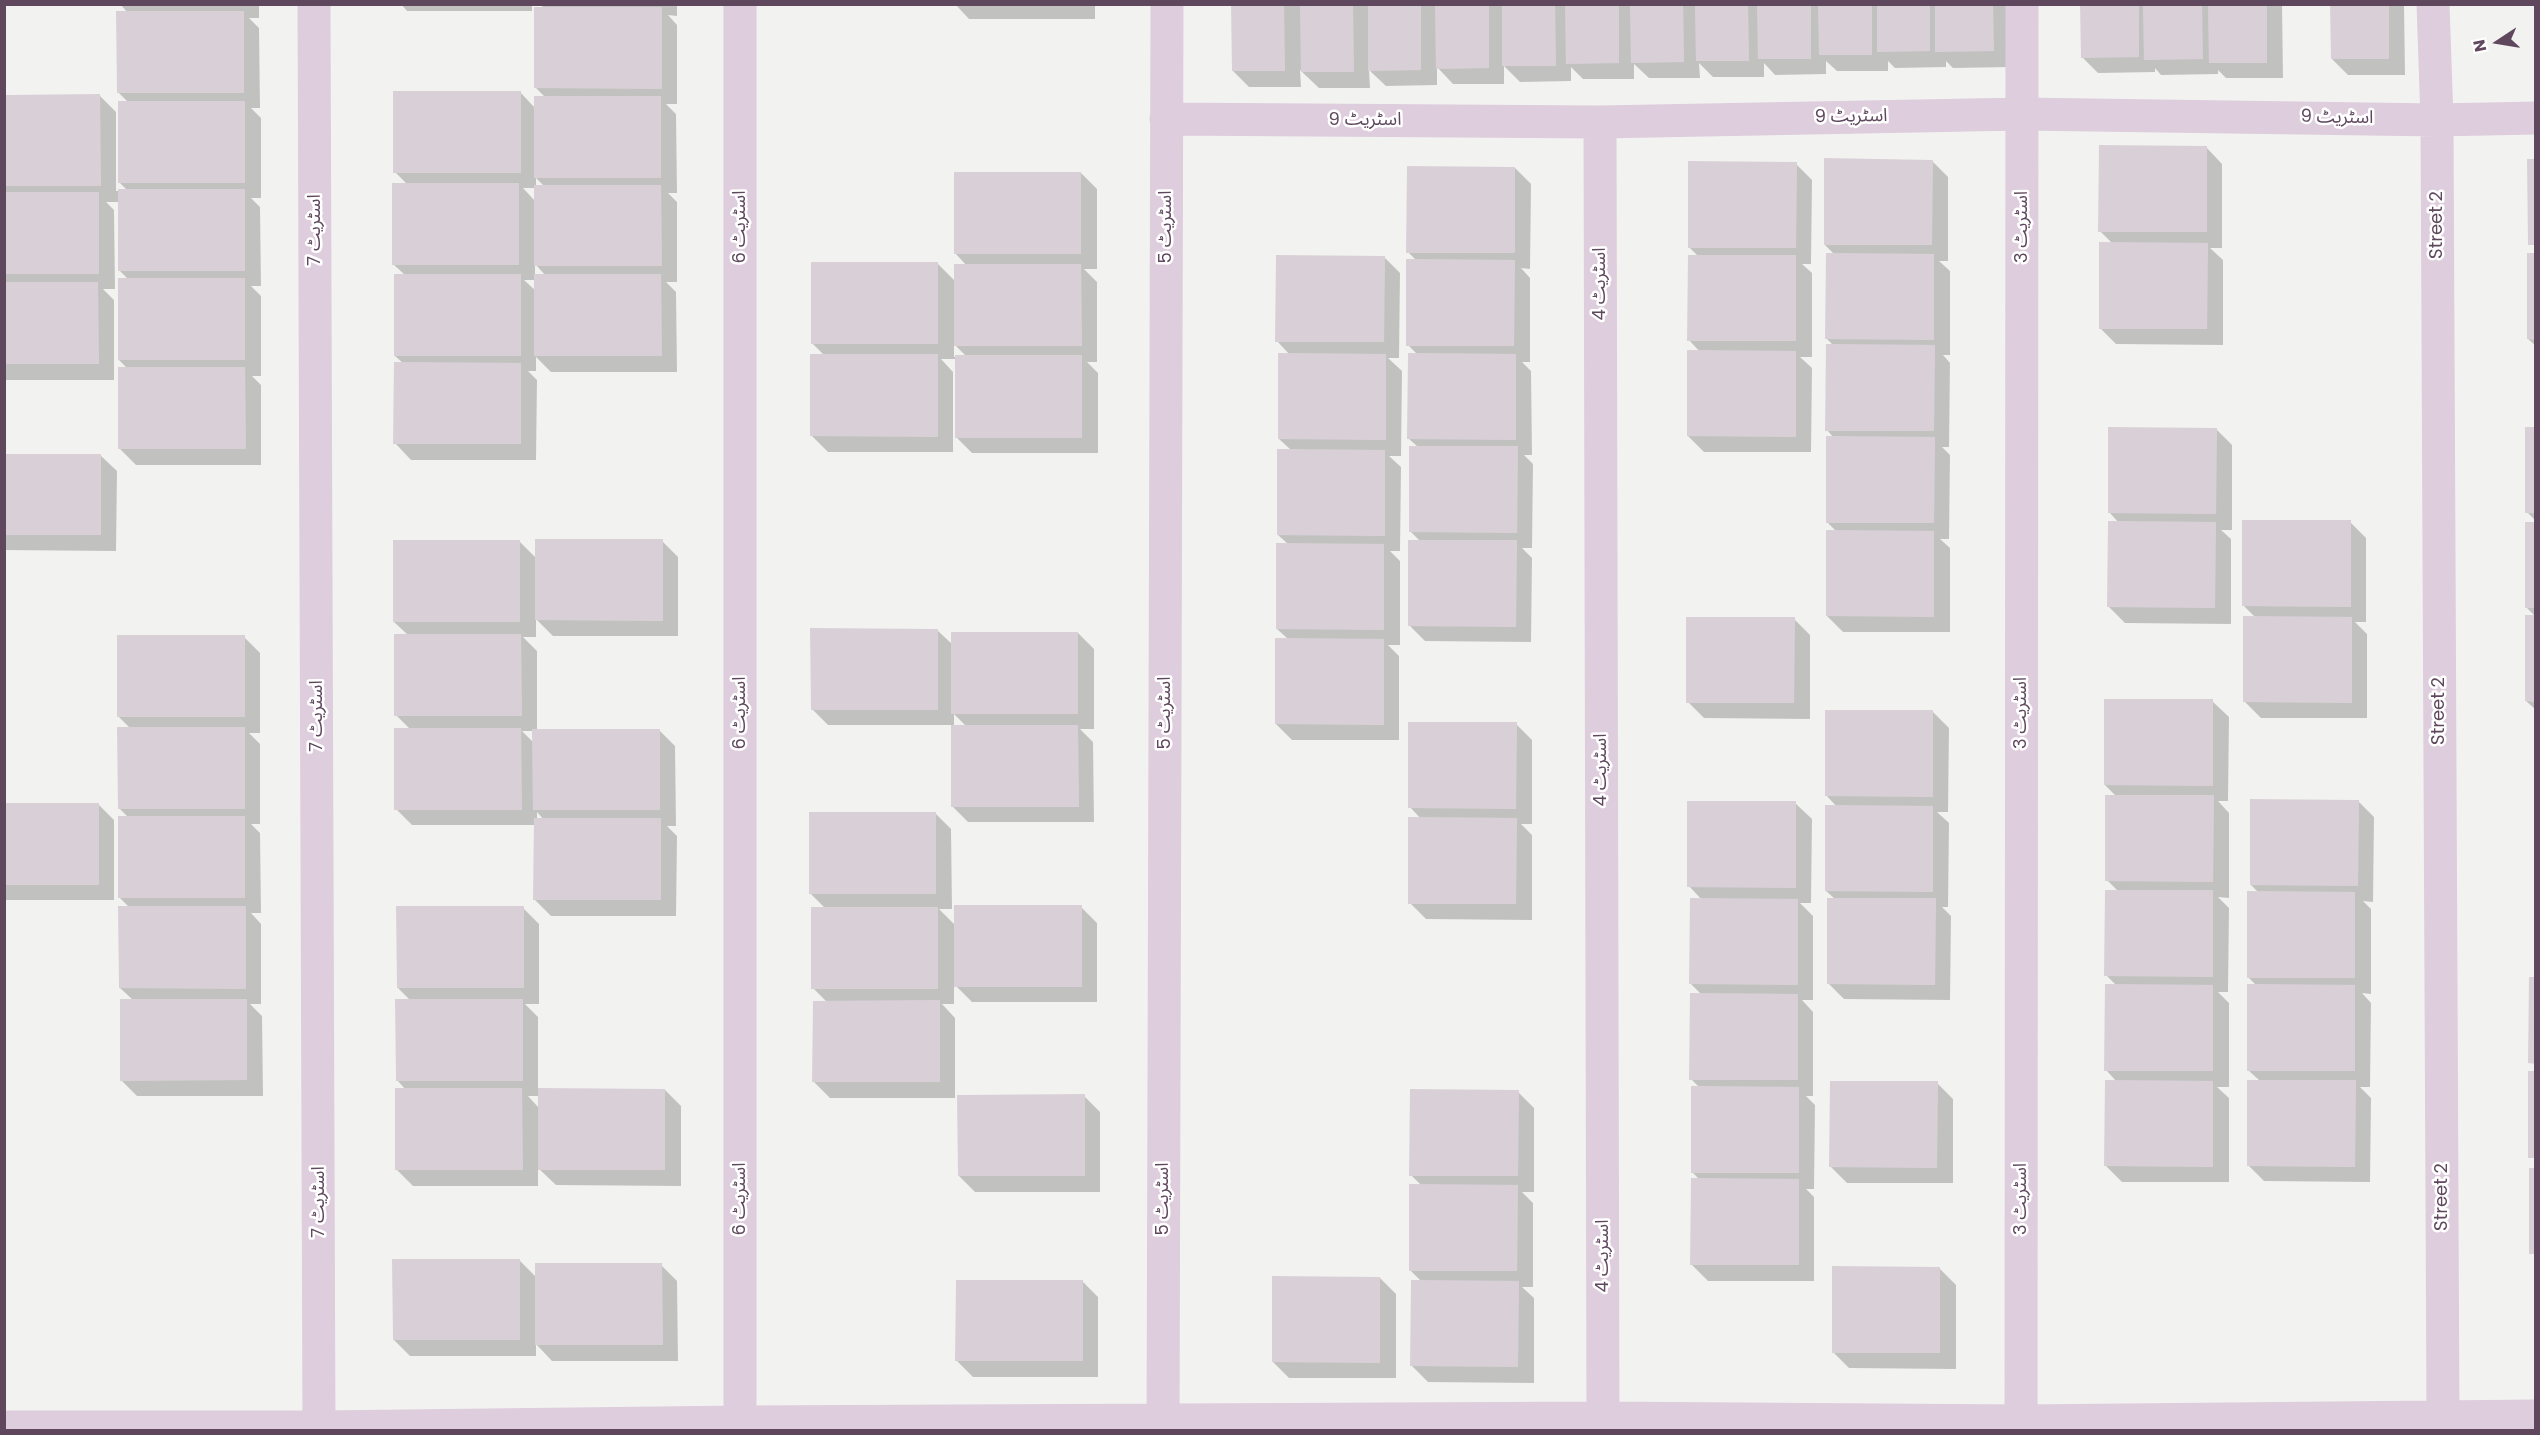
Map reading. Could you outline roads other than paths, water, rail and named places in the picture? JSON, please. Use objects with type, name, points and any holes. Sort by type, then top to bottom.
[{"type":"street","name":"اسٹریٹ 7","points":[[314,4],[320,1429]]},
{"type":"street","name":"اسٹریٹ 6","points":[[740,4],[740,1426]]},
{"type":"street","name":"اسٹریٹ 5","points":[[1163,1426],[1167,4]]},
{"type":"street","name":"اسٹریٹ 3","points":[[2021,1421],[2022,4]]},
{"type":"street","name":"Street 2","points":[[2433,4],[2437,120],[2443,1418]]},
{"type":"street","name":"اسٹریٹ 9","points":[[1167,119],[1600,122],[2022,114],[2437,120],[2535,118]]},
{"type":"street","name":"اسٹریٹ 4","points":[[1600,122],[1603,1424]]},
{"type":"street","points":[[4,1427],[320,1429],[1163,1426],[2535,1416]]}]
